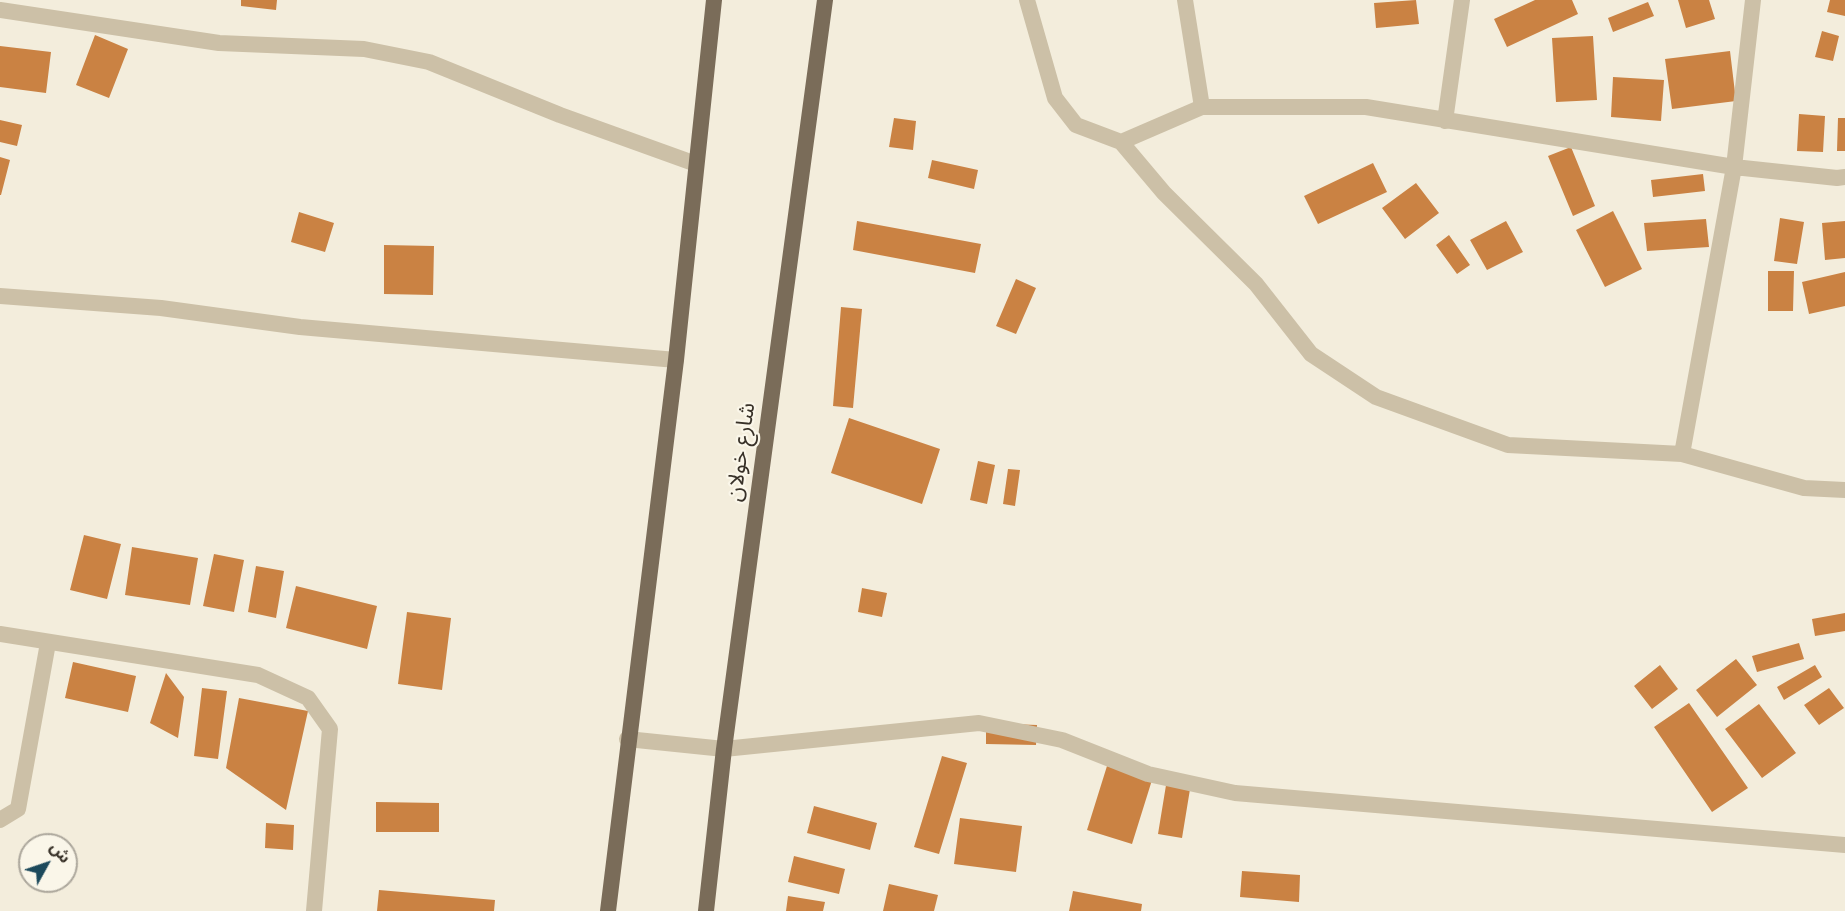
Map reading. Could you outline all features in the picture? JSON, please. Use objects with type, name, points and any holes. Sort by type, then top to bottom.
[{"type":"main road","points":[[608,911],[627,739],[676,360],[714,0]]},
{"type":"main road","name":"شارع خولان","points":[[706,911],[724,749],[825,0]]},
{"type":"street","points":[[1027,0],[1055,98],[1076,125],[1121,142],[1164,193],[1256,284],[1311,354],[1376,397],[1508,445],[1682,454],[1804,488],[1845,490]]},
{"type":"street","points":[[1185,0],[1202,107]]},
{"type":"street","points":[[1445,121],[1462,0]]},
{"type":"street","points":[[1682,454],[1734,167],[1753,0]]},
{"type":"street","points":[[0,10],[219,43],[364,49],[429,62],[560,115],[696,164]]},
{"type":"street","points":[[1121,142],[1202,107],[1366,107],[1734,167],[1845,177]]},
{"type":"street","points":[[0,296],[161,308],[300,327],[676,360]]},
{"type":"street","points":[[0,634],[258,675],[308,698],[330,729],[314,911]]},
{"type":"street","points":[[0,820],[18,809],[48,643]]},
{"type":"street","points":[[627,739],[724,749],[979,723],[1062,740],[1148,774],[1235,794],[1845,845]]},
{"type":"building","points":[[241,0],[277,0],[276,10],[241,6]]},
{"type":"building","points":[[1416,0],[1419,24],[1376,28],[1374,3]]},
{"type":"building","points":[[1535,0],[1572,0],[1578,14],[1507,47],[1494,19]]},
{"type":"building","points":[[1678,0],[1709,0],[1715,19],[1686,28]]},
{"type":"building","points":[[1830,0],[1845,0],[1845,16],[1827,12]]},
{"type":"building","points":[[1648,2],[1654,16],[1613,32],[1608,18]]},
{"type":"building","points":[[1822,31],[1839,36],[1833,61],[1815,57]]},
{"type":"building","points":[[95,35],[128,49],[109,98],[76,85]]},
{"type":"building","points":[[1593,36],[1597,100],[1556,102],[1552,38]]},
{"type":"building","points":[[0,46],[51,52],[46,93],[0,87]]},
{"type":"building","points":[[1730,51],[1736,101],[1672,109],[1665,59]]},
{"type":"building","points":[[1613,77],[1664,80],[1661,121],[1611,117]]},
{"type":"building","points":[[1799,114],[1825,116],[1823,152],[1797,151]]},
{"type":"building","points":[[894,118],[916,121],[913,150],[889,147]]},
{"type":"building","points":[[1838,118],[1845,118],[1845,151],[1837,151]]},
{"type":"building","points":[[0,120],[22,125],[17,146],[0,142]]},
{"type":"building","points":[[1571,147],[1595,206],[1573,216],[1548,156]]},
{"type":"building","points":[[0,157],[10,160],[1,195],[0,195]]},
{"type":"building","points":[[932,160],[978,170],[974,189],[928,178]]},
{"type":"building","points":[[1373,163],[1387,192],[1318,224],[1304,196]]},
{"type":"building","points":[[1703,174],[1705,191],[1653,197],[1651,180]]},
{"type":"building","points":[[1416,183],[1439,213],[1405,239],[1382,208]]},
{"type":"building","points":[[1613,211],[1642,269],[1605,287],[1576,230]]},
{"type":"building","points":[[299,212],[334,223],[325,252],[291,242]]},
{"type":"building","points":[[1780,218],[1804,222],[1797,264],[1774,261]]},
{"type":"building","points":[[1706,219],[1709,247],[1647,251],[1644,223]]},
{"type":"building","points":[[857,221],[981,244],[975,273],[853,250]]},
{"type":"building","points":[[1506,221],[1523,252],[1487,270],[1470,240]]},
{"type":"building","points":[[1845,221],[1845,258],[1825,260],[1822,223]]},
{"type":"building","points":[[1449,235],[1470,265],[1457,274],[1436,245]]},
{"type":"building","points":[[384,245],[434,246],[433,295],[384,294]]},
{"type":"building","points":[[1768,271],[1794,271],[1793,311],[1768,311]]},
{"type":"building","points":[[1845,272],[1845,306],[1809,314],[1802,282]]},
{"type":"building","points":[[1016,279],[1036,288],[1016,334],[996,326]]},
{"type":"building","points":[[841,307],[862,309],[853,408],[833,406]]},
{"type":"building","points":[[849,418],[940,449],[922,504],[831,473]]},
{"type":"building","points":[[978,461],[995,465],[987,504],[970,500]]},
{"type":"building","points":[[1008,469],[1020,470],[1015,506],[1003,504]]},
{"type":"building","points":[[84,535],[121,544],[107,599],[70,590]]},
{"type":"building","points":[[132,547],[198,558],[190,605],[125,595]]},
{"type":"building","points":[[214,554],[244,560],[234,612],[203,606]]},
{"type":"building","points":[[256,566],[284,571],[276,618],[248,612]]},
{"type":"building","points":[[296,586],[377,606],[367,649],[286,628]]},
{"type":"building","points":[[862,588],[887,593],[882,617],[858,612]]},
{"type":"building","points":[[407,612],[451,618],[442,690],[398,684]]},
{"type":"building","points":[[1845,613],[1845,631],[1815,636],[1812,619]]},
{"type":"building","points":[[1799,643],[1804,659],[1757,672],[1752,656]]},
{"type":"building","points":[[1736,659],[1757,685],[1717,717],[1696,690]]},
{"type":"building","points":[[73,662],[136,676],[128,712],[65,698]]},
{"type":"building","points":[[1660,665],[1678,689],[1652,709],[1634,686]]},
{"type":"building","points":[[1815,665],[1822,677],[1784,700],[1777,687]]},
{"type":"building","points":[[166,673],[184,697],[178,738],[150,723]]},
{"type":"building","points":[[202,688],[227,691],[218,759],[194,756]]},
{"type":"building","points":[[1829,688],[1844,708],[1819,725],[1804,705]]},
{"type":"building","points":[[239,698],[308,711],[286,810],[226,768]]},
{"type":"building","points":[[1689,703],[1748,788],[1712,812],[1654,727]]},
{"type":"building","points":[[1759,704],[1796,753],[1762,778],[1725,729]]},
{"type":"building","points":[[986,723],[1037,725],[1036,745],[986,744]]},
{"type":"building","points":[[942,756],[967,763],[939,854],[914,847]]},
{"type":"building","points":[[1107,766],[1152,780],[1132,844],[1087,830]]},
{"type":"building","points":[[1168,773],[1192,777],[1182,838],[1158,834]]},
{"type":"building","points":[[376,802],[439,803],[439,832],[376,832]]},
{"type":"building","points":[[814,806],[877,823],[870,850],[807,833]]},
{"type":"building","points":[[960,818],[1022,826],[1016,872],[954,864]]},
{"type":"building","points":[[266,823],[294,825],[293,850],[265,848]]},
{"type":"building","points":[[794,856],[845,869],[839,894],[788,882]]},
{"type":"building","points":[[1242,871],[1300,875],[1299,902],[1240,897]]},
{"type":"building","points":[[889,884],[938,895],[934,911],[883,911]]},
{"type":"building","points":[[379,890],[495,900],[494,911],[377,911]]},
{"type":"building","points":[[1073,891],[1142,904],[1141,911],[1069,911]]},
{"type":"building","points":[[788,896],[825,902],[823,911],[786,911]]}]
